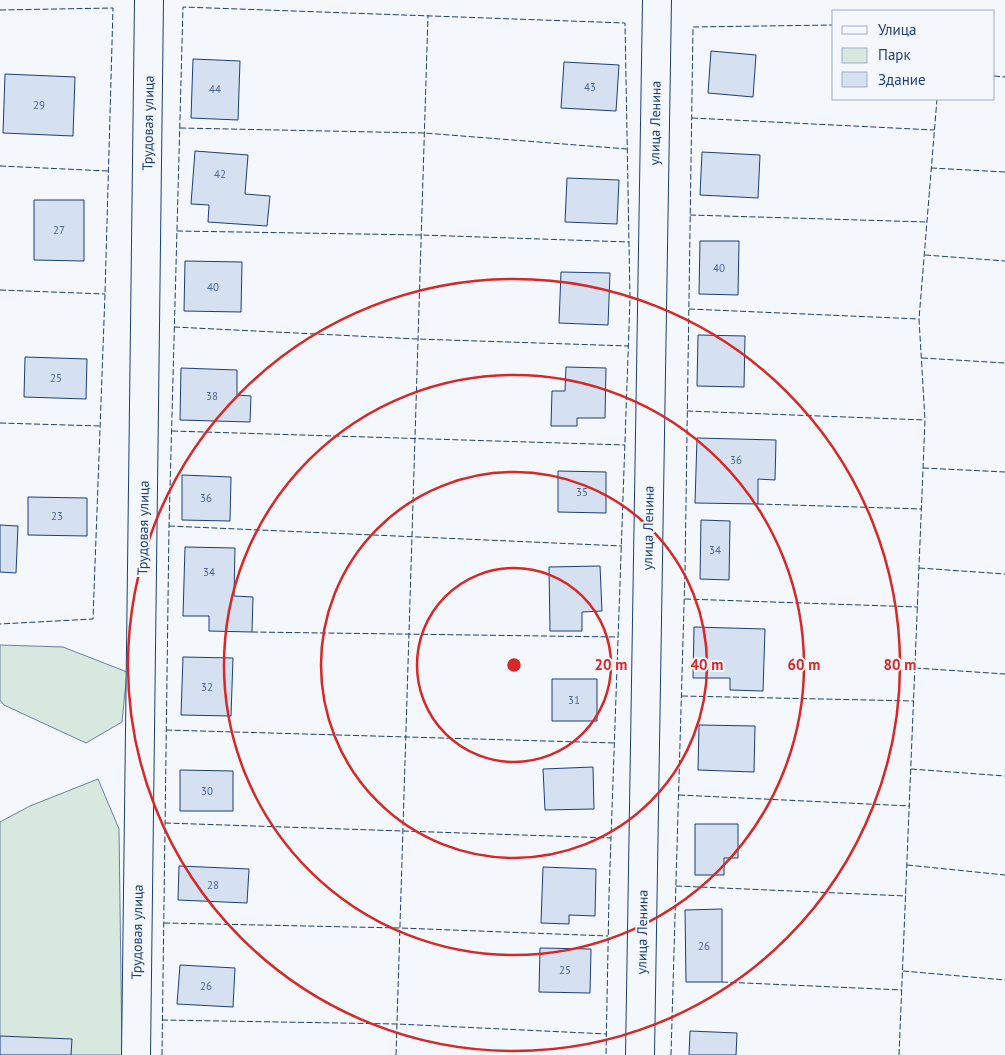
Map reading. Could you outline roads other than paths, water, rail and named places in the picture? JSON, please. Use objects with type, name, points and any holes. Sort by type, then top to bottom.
[{"type":"street","name":"Трудовая улица","points":[[136,1055],[149,0]]},
{"type":"street","name":"улица Ленина","points":[[640,1055],[657,0]]}]
